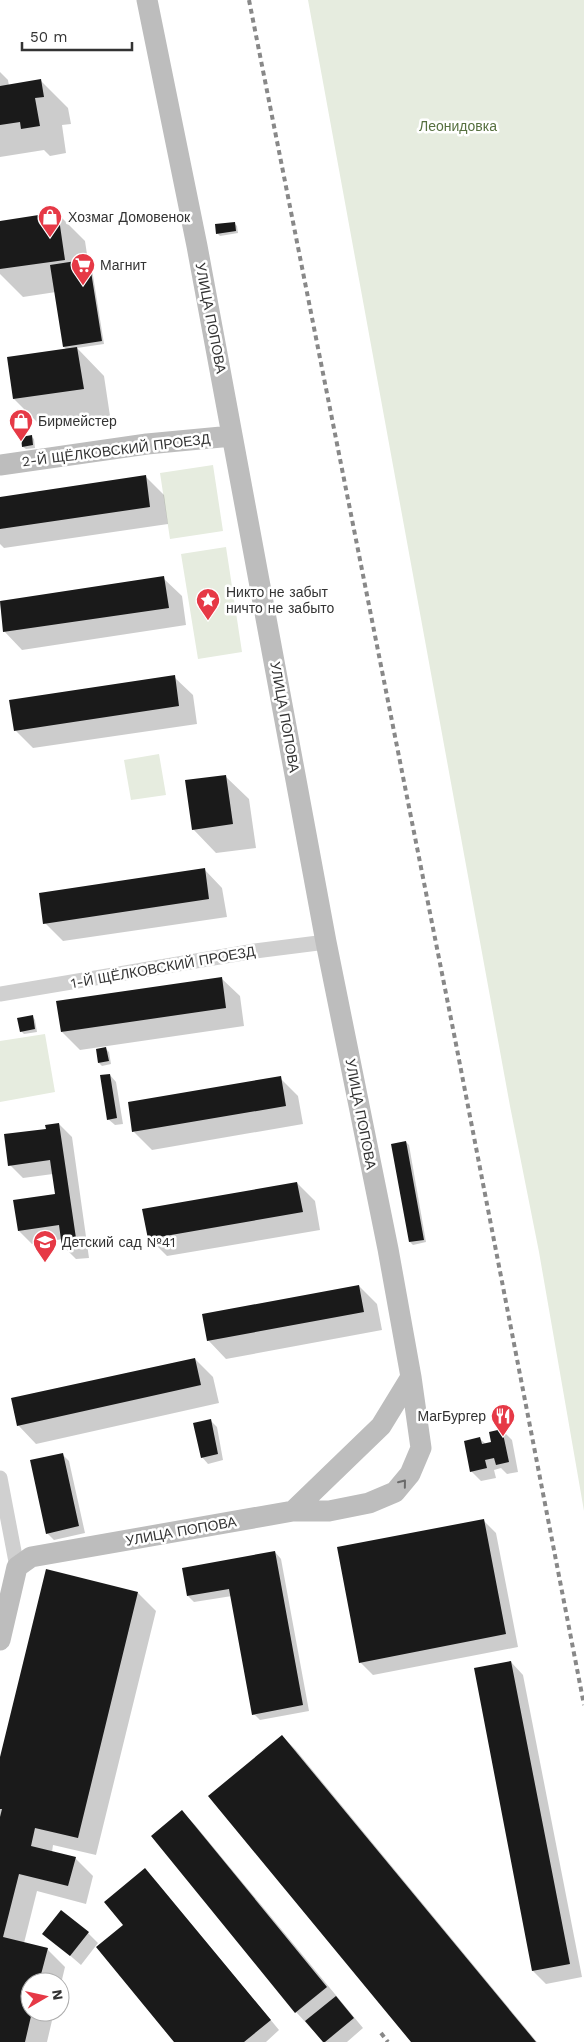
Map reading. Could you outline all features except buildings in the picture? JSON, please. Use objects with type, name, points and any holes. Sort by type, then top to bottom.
[{"type":"street","name":"УЛИЦА ПОПОВА","points":[[147,0],[197,246],[326,942],[362,1115],[411,1377],[421,1448]]},
{"type":"street","name":"2-Й ЩЁЛКОВСКИЙ ПРОЕЗД","points":[[0,465],[147,444],[232,436]]},
{"type":"street","name":"1-Й ЩЁЛКОВСКИЙ ПРОЕЗД","points":[[0,994],[255,951],[326,942]]},
{"type":"street","points":[[293,1512],[382,1426],[411,1377]]},
{"type":"street","points":[[334,1474],[339,1488],[348,1498],[369,1502],[395,1492],[410,1474],[421,1448],[411,1431],[400,1425],[382,1426]]},
{"type":"street","points":[[0,1478],[17,1567],[1,1630]]},
{"type":"street","name":"УЛИЦА ПОПОВА","points":[[17,1567],[31,1557],[293,1512],[329,1511],[369,1502]]},
{"type":"green space","name":"Леонидовка","points":[[308,0],[584,0],[584,1511],[539,1252],[510,1106]]},
{"type":"green space","points":[[213,465],[223,531],[170,539],[160,473]]},
{"type":"green space","points":[[226,547],[242,652],[198,659],[181,554]]},
{"type":"green space","points":[[159,754],[166,795],[131,800],[124,760]]},
{"type":"green space","points":[[45,1034],[55,1092],[0,1102],[0,1041]]},
{"type":"railway","points":[[249,0],[455,1039],[584,1705]]},
{"type":"railway","points":[[381,2033],[388,2042]]},
{"type":"place","name":"Хозмаг Домовенок","points":[[50,238]]},
{"type":"place","name":"Магнит","points":[[83,286]]},
{"type":"place","name":"Бирмейстер","points":[[21,442]]},
{"type":"place","name":"Никто не забыт ничто не забыто","points":[[208,621]]},
{"type":"place","name":"Детский сад №41","points":[[45,1263]]},
{"type":"place","name":"МагБургер","points":[[503,1437]]}]
